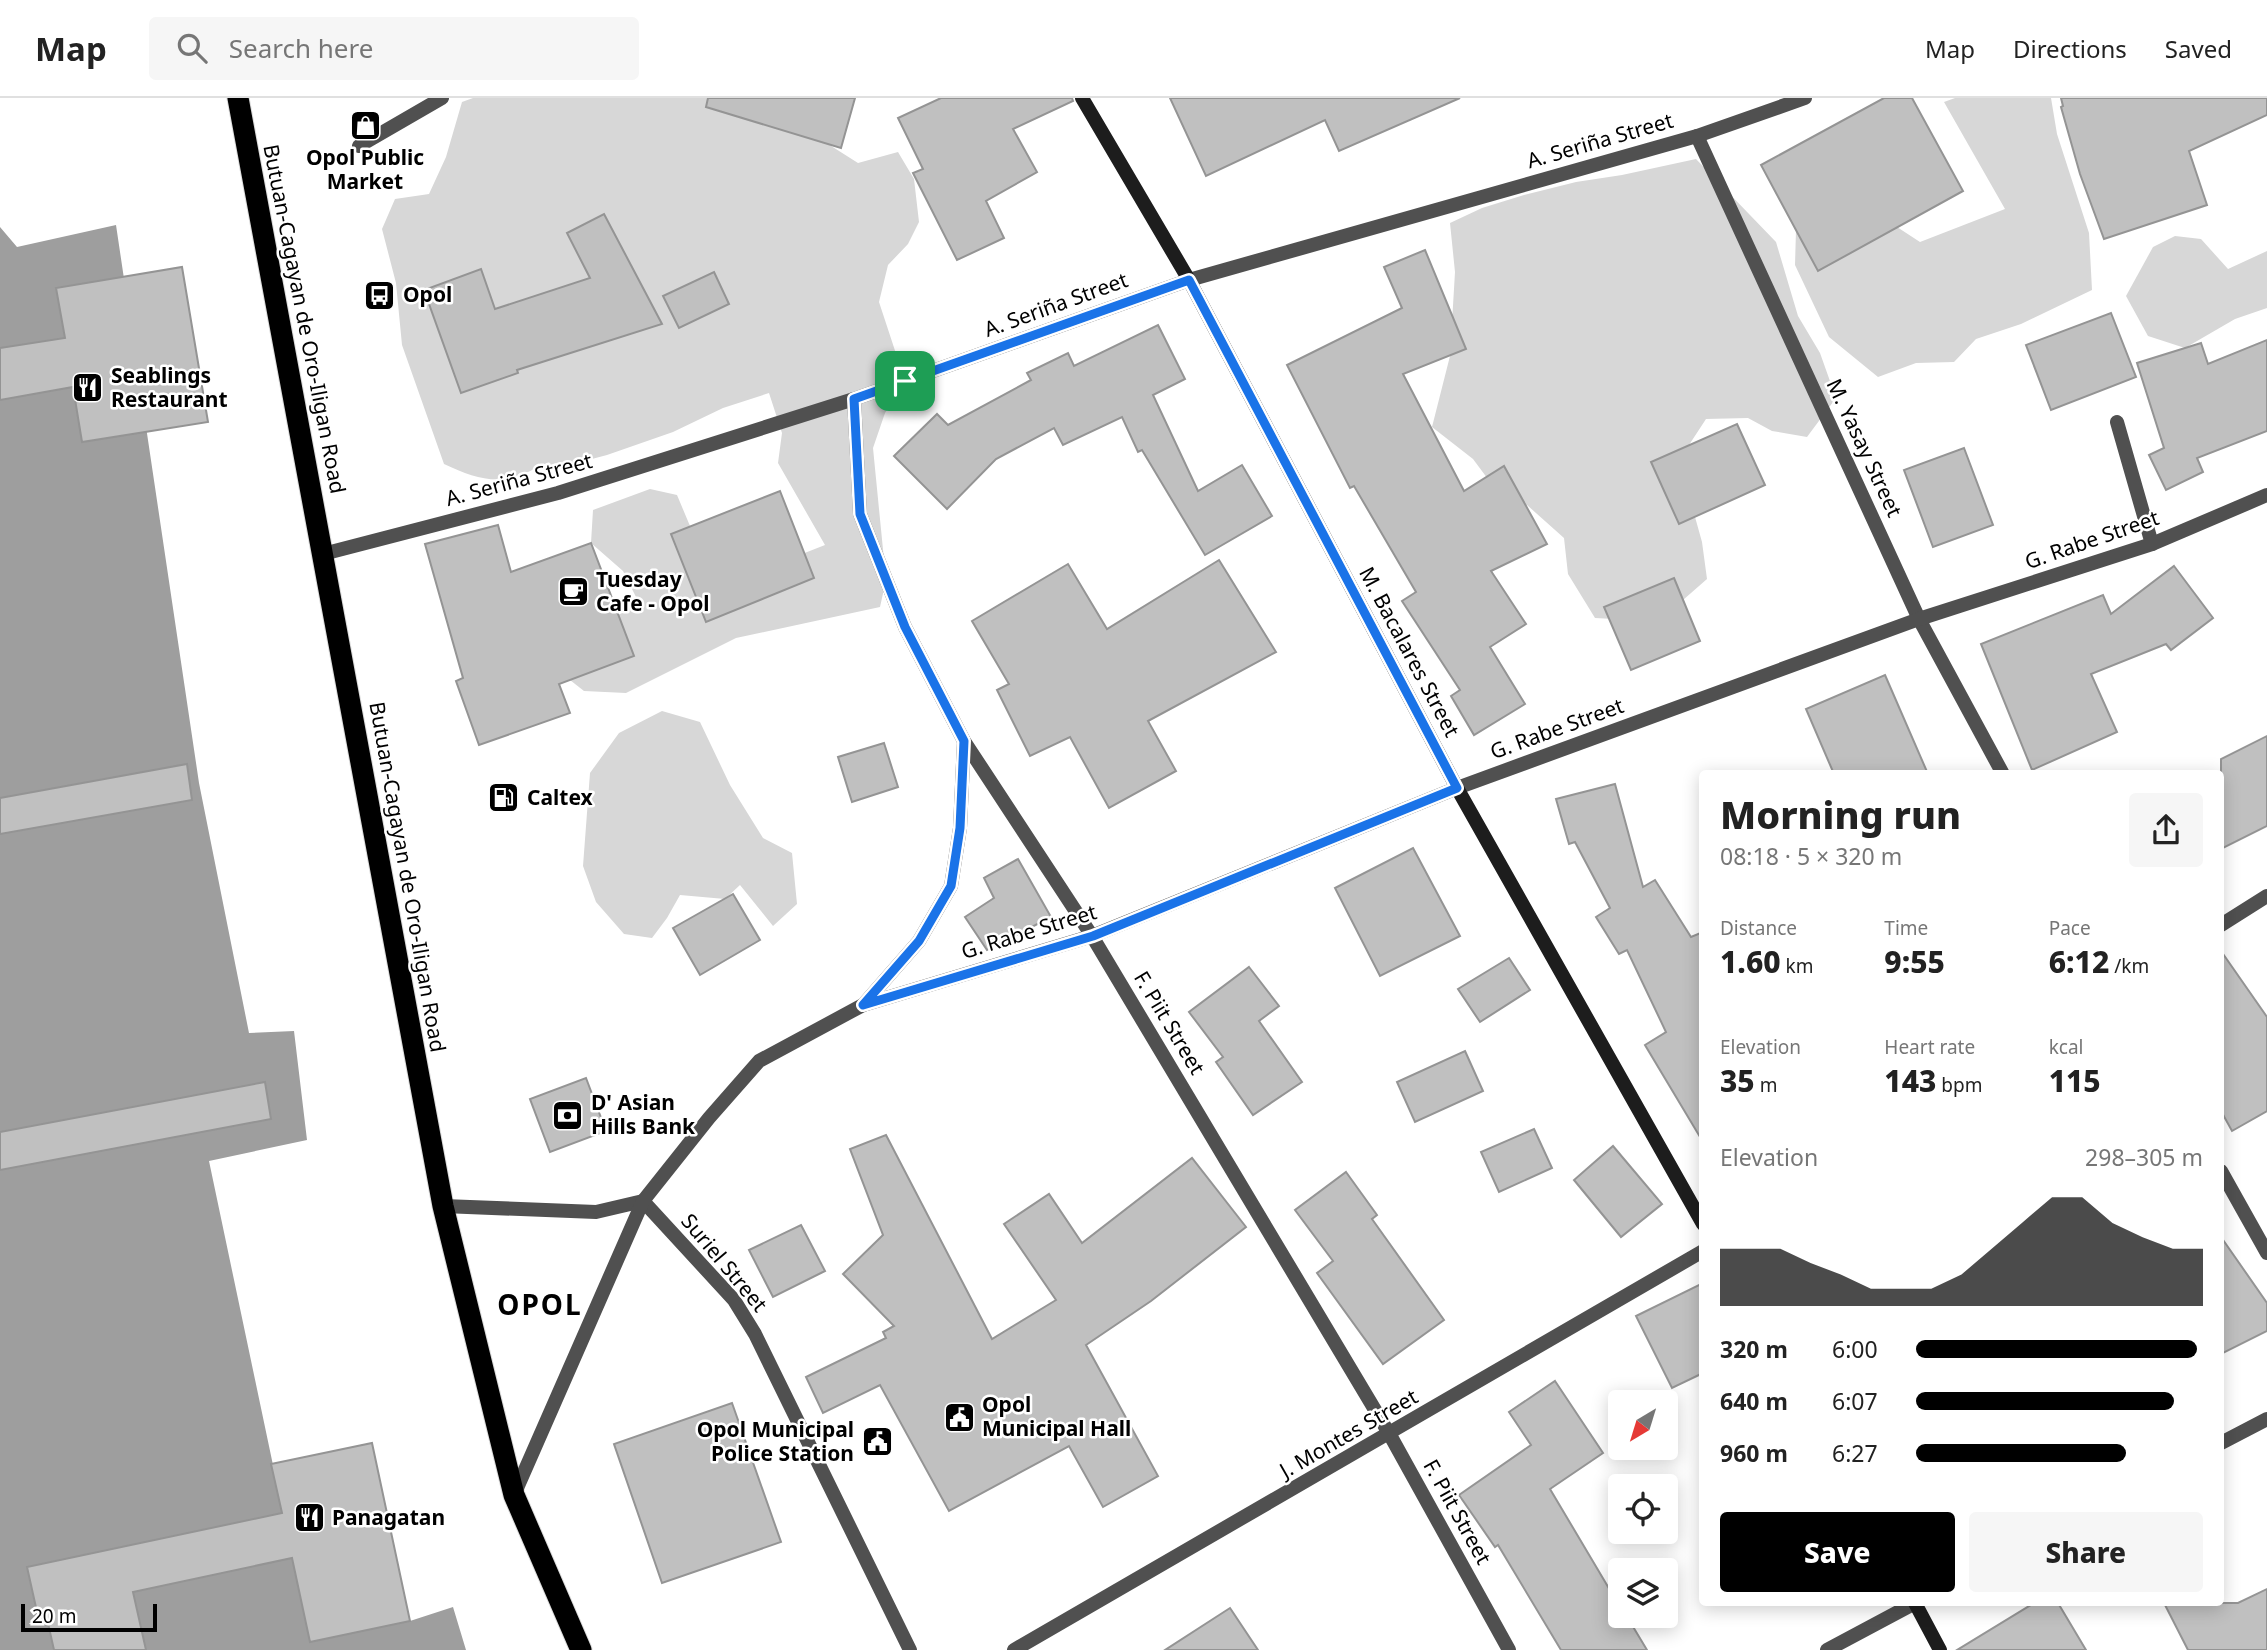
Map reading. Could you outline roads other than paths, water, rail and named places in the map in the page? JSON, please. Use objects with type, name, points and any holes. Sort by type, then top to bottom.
[{"type":"highway","name":"Butuan-Cagayan de Oro-Iligan Road","points":[[238,98],[443,1206],[514,1495],[581,1650]]},
{"type":"street","points":[[359,146],[442,98]]},
{"type":"street","name":"M. Bacalares Street","points":[[1082,98],[1189,280],[1457,788],[1699,1217]]},
{"type":"street","name":"A. Seriña Street","points":[[323,554],[558,493],[854,399],[1189,280],[1697,136],[1805,98]]},
{"type":"street","name":"M. Yasay Street","points":[[1697,136],[1919,619],[2001,770]]},
{"type":"street","name":"F. Piit Street","points":[[854,399],[860,514],[905,627],[964,741],[1093,936],[1390,1435],[1508,1650]]},
{"type":"street","points":[[2117,422],[2152,544]]},
{"type":"street","name":"G. Rabe Street","points":[[514,1495],[643,1201],[709,1118],[760,1061],[863,1005],[1093,936],[1457,788],[1919,619],[2152,544],[2267,495]]},
{"type":"street","name":"G. Rabe Street","points":[[863,1005],[919,941],[951,886],[960,828],[964,741]]},
{"type":"street","points":[[2224,923],[2267,897]]},
{"type":"street","points":[[2224,1176],[2267,1253]]},
{"type":"street","points":[[443,1206],[596,1212],[643,1201]]},
{"type":"street","name":"Suriel Street","points":[[643,1201],[725,1290],[755,1334],[910,1650]]},
{"type":"street","name":"J. Montes Street","points":[[1014,1650],[1390,1435],[1699,1253]]},
{"type":"street","points":[[2224,1441],[2267,1419]]},
{"type":"street","points":[[1826,1650],[1908,1606]]},
{"type":"street","points":[[1916,1606],[1940,1650]]},
{"type":"place","name":"Opol Public Market","points":[[365,126]]},
{"type":"place","name":"Opol","points":[[380,295]]},
{"type":"place","name":"Seablings Restaurant","points":[[88,388]]},
{"type":"place","name":"Tuesday Cafe - Opol","points":[[573,592]]},
{"type":"place","name":"Caltex","points":[[504,798]]},
{"type":"place","name":"D' Asian Hills Bank","points":[[568,1115]]},
{"type":"place","name":"Opol Municipal Hall","points":[[959,1417]]},
{"type":"place","name":"Opol Municipal Police Station","points":[[877,1442]]},
{"type":"place","name":"Panagatan","points":[[309,1518]]},
{"type":"district","name":"OPOL","points":[[540,1305]]}]
